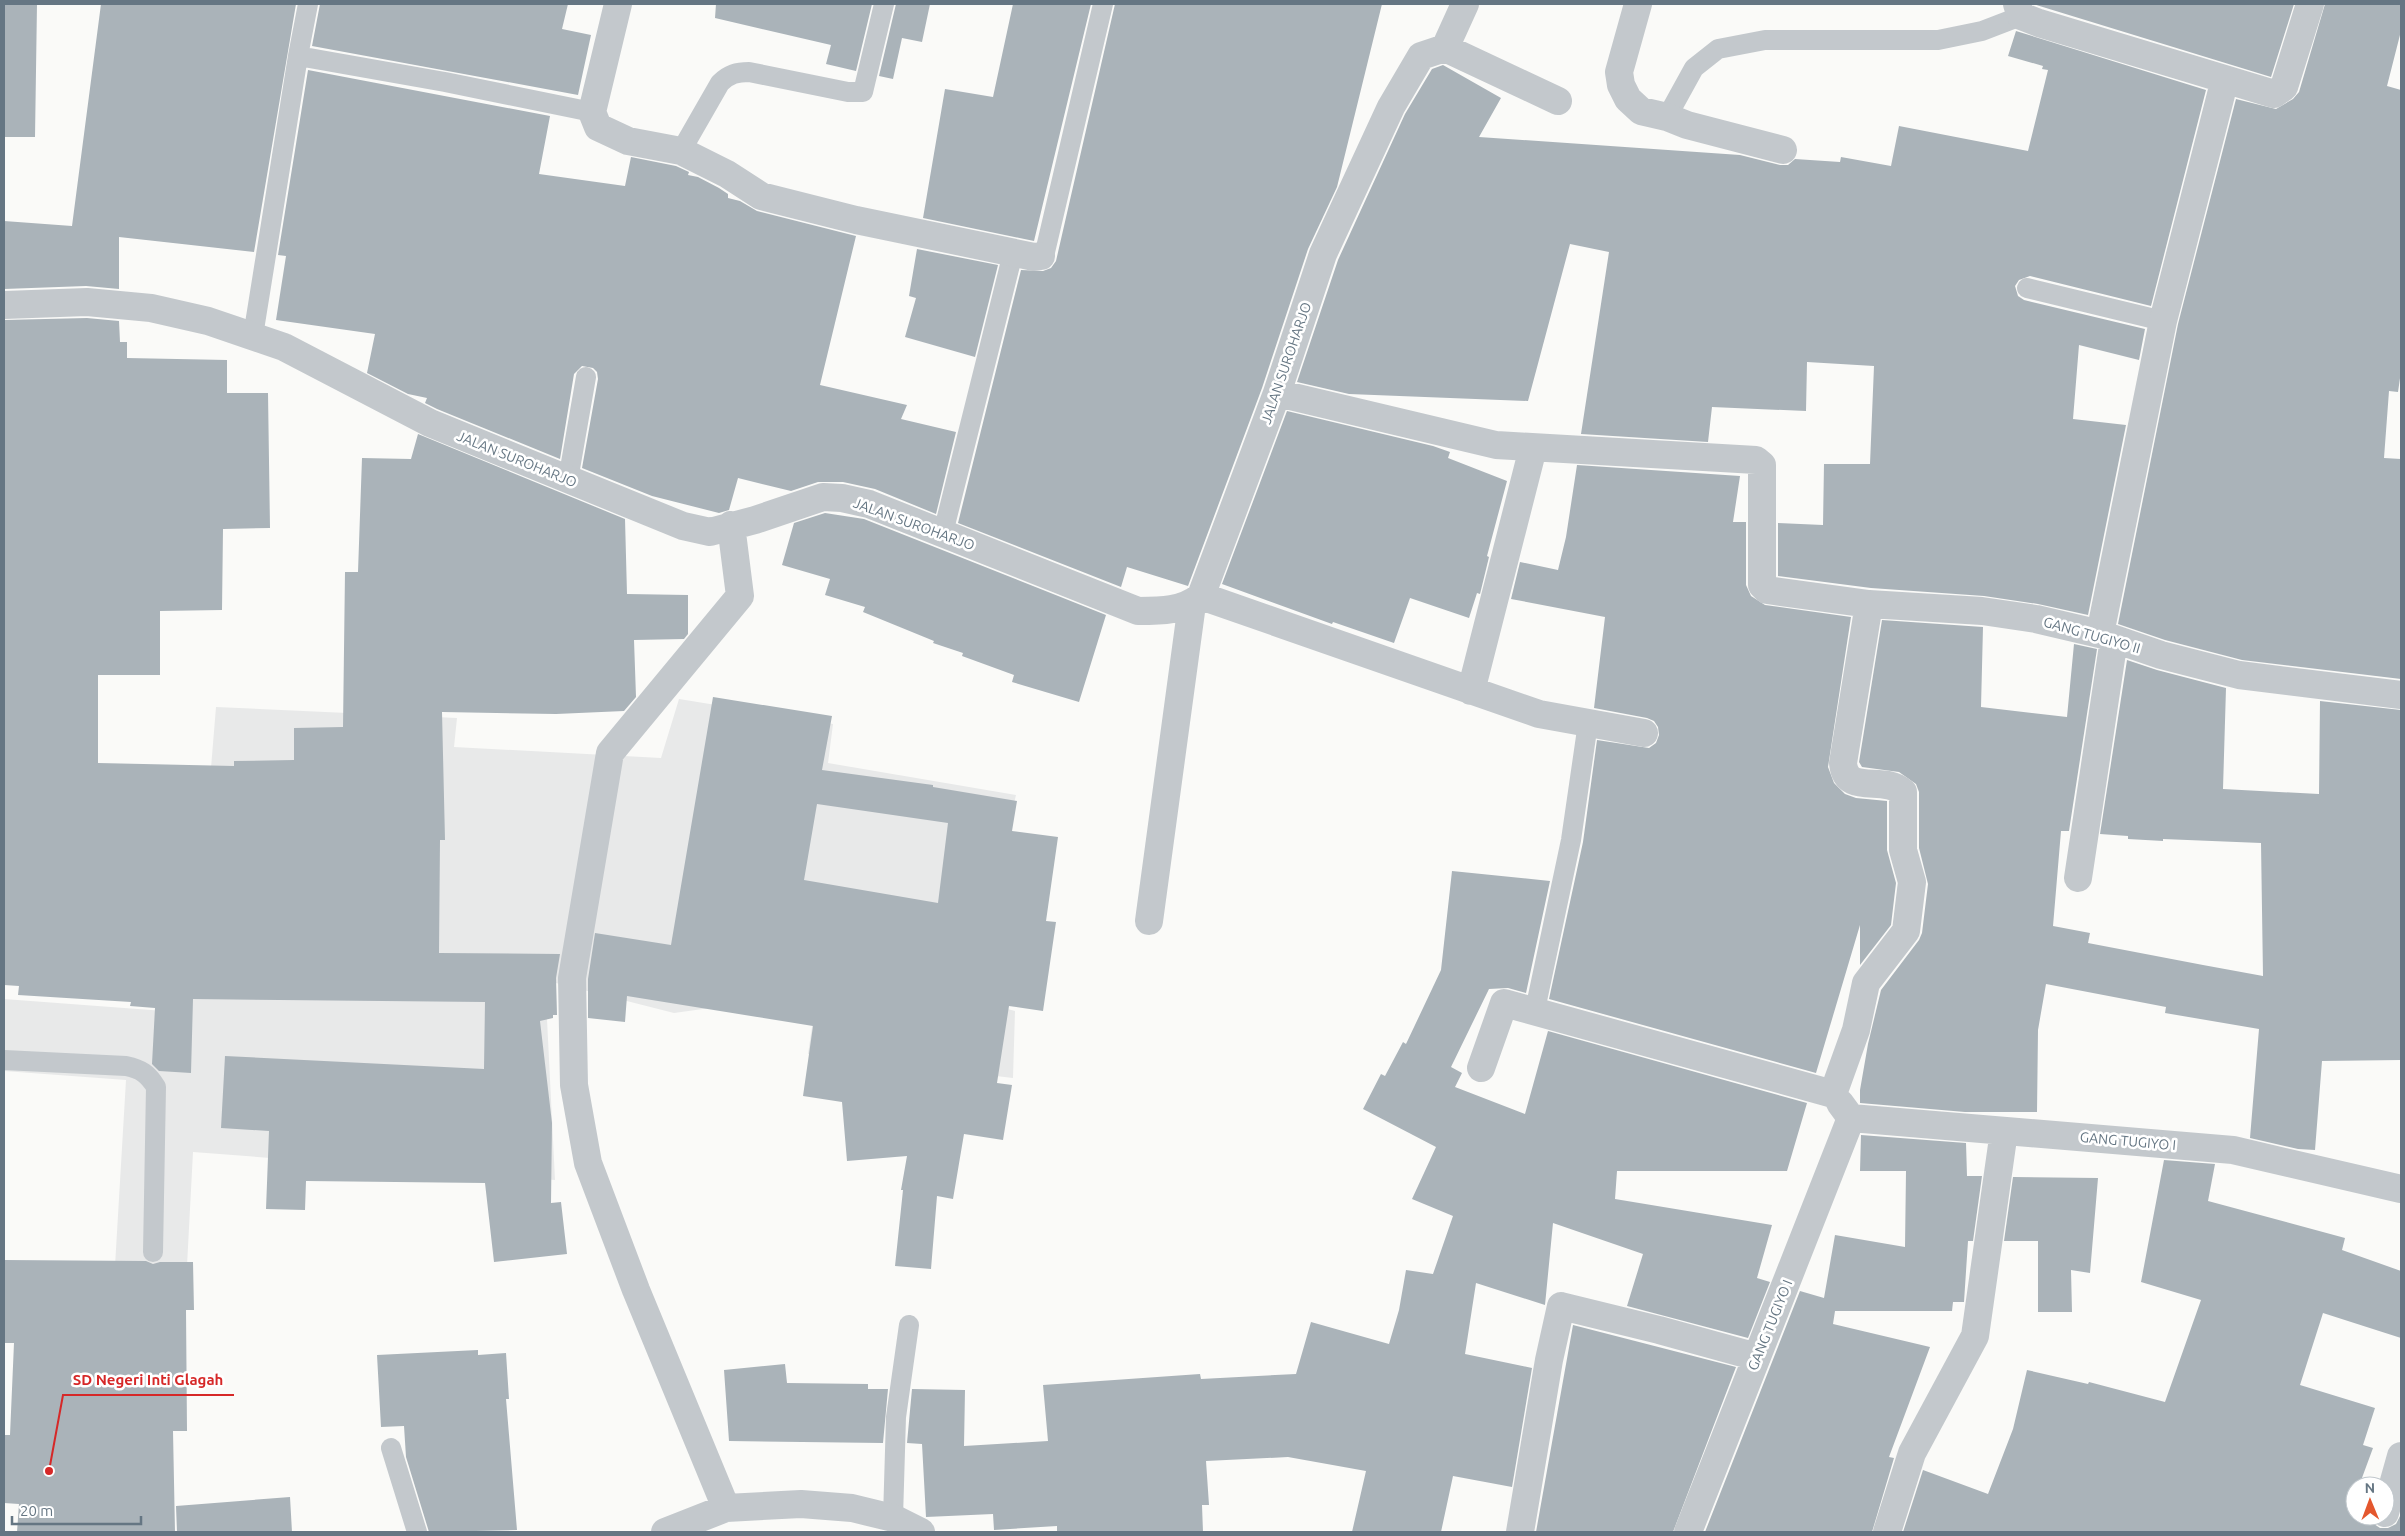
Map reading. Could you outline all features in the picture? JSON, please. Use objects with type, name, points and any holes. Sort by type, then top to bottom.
[{"type":"street","points":[[618,4],[592,112],[598,127],[628,141],[681,151],[727,174],[761,196],[856,220],[1034,257],[1041,256]]},
{"type":"street","points":[[1465,4],[1445,48],[1558,102]]},
{"type":"street","points":[[1638,4],[1620,72],[1621,85],[1628,99],[1641,112],[1667,117],[1687,125],[1783,150]]},
{"type":"street","points":[[2019,10],[2274,94],[2281,92],[2284,87],[2310,4]]},
{"type":"street","name":"JALAN SUROHARJO","points":[[4,305],[87,302],[151,308],[208,321],[284,347],[430,424],[683,526],[710,532],[755,520],[823,497],[842,498],[869,504],[1138,610],[1165,611],[1196,600],[1276,393],[1322,254],[1391,106],[1421,56],[1445,48]]},
{"type":"street","points":[[2078,878],[2107,637],[2163,321],[2225,79]]},
{"type":"street","points":[[1276,393],[1496,445],[1533,448],[1471,691]]},
{"type":"street","name":"GANG TUGIYO II","points":[[1533,448],[1756,460],[1762,465],[1762,585],[1767,590],[1869,604],[1982,611],[2036,619],[2107,637],[2161,655],[2240,675],[2401,695]]},
{"type":"street","points":[[726,1508],[636,1290],[588,1163],[574,1085],[572,978],[610,753],[740,596],[731,525]]},
{"type":"street","points":[[1149,920],[1196,600],[1540,714],[1588,724],[1644,732]]},
{"type":"street","points":[[1833,1094],[1856,1030],[1866,983],[1906,931],[1912,882],[1903,850],[1903,792],[1893,785],[1858,782],[1849,779],[1844,773],[1843,763],[1869,604]]},
{"type":"street","points":[[1482,1068],[1504,1003],[1535,1010],[1833,1094],[1851,1118]]},
{"type":"street","name":"GANG TUGIYO I","points":[[1688,1532],[1851,1118],[2234,1150],[2401,1190]]},
{"type":"street","points":[[1887,1532],[1912,1453],[1975,1336],[2004,1131]]},
{"type":"street","points":[[1520,1532],[1549,1360],[1561,1306],[1757,1357]]},
{"type":"street","points":[[2395,1478],[2401,1456]]},
{"type":"street","points":[[666,1532],[726,1508],[801,1504],[852,1508],[893,1518],[921,1532]]},
{"type":"lane","points":[[253,336],[308,4]]},
{"type":"lane","points":[[681,151],[720,82],[727,76],[737,72],[749,72],[848,92],[863,92],[884,4]]},
{"type":"lane","points":[[1041,256],[1044,252],[1103,4]]},
{"type":"lane","points":[[1667,117],[1694,68],[1718,49],[1765,40],[1938,40],[1982,31],[2019,10]]},
{"type":"lane","points":[[298,56],[445,82],[592,112]]},
{"type":"lane","points":[[942,533],[1013,252]]},
{"type":"lane","points":[[2027,288],[2163,321]]},
{"type":"lane","points":[[568,480],[586,377]]},
{"type":"lane","points":[[1535,1010],[1571,840],[1588,724]]},
{"type":"lane","points":[[4,1060],[126,1066],[139,1068],[150,1077],[156,1087],[153,1252]]},
{"type":"lane","points":[[893,1518],[896,1417],[909,1325]]},
{"type":"lane","points":[[391,1448],[418,1532]]},
{"type":"shaded area","points":[[679,699],[833,724],[828,763],[1016,795],[989,906],[940,991],[1015,1011],[1013,1078],[808,1054],[817,993],[674,1013],[552,982],[547,1019],[555,1180],[193,1152],[186,1285],[114,1283],[126,1080],[4,1071],[4,999],[191,1013],[216,707],[457,718],[454,747],[661,758]]},
{"type":"building","points":[[4,4],[37,4],[35,137],[4,137]]},
{"type":"building","points":[[101,4],[296,4],[254,252],[119,237],[119,289],[86,286],[4,289],[4,221],[72,226]]},
{"type":"building","points":[[320,4],[568,4],[562,29],[591,35],[578,95],[312,46]]},
{"type":"building","points":[[716,4],[872,4],[856,71],[826,64],[831,45],[715,18]]},
{"type":"building","points":[[896,4],[930,4],[922,42],[902,38],[893,79],[879,76]]},
{"type":"building","points":[[1013,4],[1091,4],[1034,241],[923,218],[945,89],[993,97]]},
{"type":"building","points":[[1115,4],[1382,4],[1337,187],[1308,249],[1262,388],[1188,586],[1127,567],[1121,587],[958,523],[1021,270],[1043,271],[1051,268],[1056,261]]},
{"type":"building","points":[[2033,4],[2294,4],[2271,77]]},
{"type":"building","points":[[2325,4],[2401,4],[2401,31],[2387,86],[2401,90],[2401,371],[2398,392],[2389,391],[2384,458],[2401,459],[2401,679],[2242,660],[2165,640],[2118,624],[2178,324],[2236,99],[2276,109],[2293,99],[2299,92]]},
{"type":"building","points":[[2016,31],[2206,90],[2151,306],[2030,276],[2019,280],[2015,286],[2018,296],[2024,300],[2145,329],[2139,360],[2079,345],[2073,419],[2126,425],[2088,615],[2038,604],[1984,596],[1871,588],[1778,576],[1778,523],[1823,525],[1824,464],[1870,464],[1874,366],[1807,362],[1806,411],[1712,407],[1708,442],[1581,434],[1609,252],[1570,244],[1528,401],[1349,394],[1297,382],[1338,260],[1405,114],[1432,69],[1443,65],[1501,98],[1479,137],[1740,155],[1780,165],[1788,165],[1795,159],[1840,162],[1841,157],[1891,166],[1899,126],[2028,151],[2048,70],[2042,69],[2043,66],[2008,56]]},
{"type":"building","points":[[308,70],[550,116],[539,174],[625,186],[631,157],[676,166],[689,172],[688,175],[698,177],[719,188],[728,194],[728,198],[740,201],[757,211],[856,236],[820,385],[907,405],[901,419],[956,432],[936,514],[875,489],[843,482],[818,482],[791,491],[738,478],[729,510],[719,513],[652,496],[582,468],[598,379],[597,372],[593,368],[582,366],[574,374],[560,459],[437,409],[425,403],[427,398],[408,394],[367,373],[375,334],[276,320],[286,256],[278,255]]},
{"type":"building","points":[[917,249],[998,265],[975,357],[905,337],[916,298],[909,296]]},
{"type":"building","points":[[87,318],[119,321],[120,342],[127,342],[127,358],[227,360],[227,393],[268,393],[270,528],[223,529],[222,610],[160,611],[160,675],[98,675],[98,763],[234,766],[234,761],[294,760],[294,728],[343,727],[345,572],[358,572],[362,458],[411,459],[418,434],[625,519],[627,594],[688,595],[688,634],[684,639],[634,640],[636,697],[624,711],[556,714],[442,712],[445,840],[440,840],[439,953],[560,954],[556,978],[557,1015],[540,1021],[552,1123],[551,1203],[561,1202],[567,1254],[494,1262],[485,1183],[306,1181],[305,1210],[266,1209],[269,1131],[221,1128],[225,1056],[484,1069],[485,1002],[193,999],[191,1073],[159,1071],[152,1064],[155,1008],[130,1006],[131,1002],[18,995],[19,986],[4,985],[4,320]]},
{"type":"building","points":[[1287,411],[1433,446],[1450,452],[1448,458],[1507,481],[1487,556],[1489,557],[1480,594],[1477,593],[1469,618],[1410,598],[1394,643],[1333,622],[1332,624],[1222,584]]},
{"type":"building","points":[[1577,465],[1740,476],[1733,522],[1746,522],[1746,585],[1751,596],[1765,605],[1851,617],[1828,767],[1834,783],[1845,794],[1856,798],[1887,801],[1887,850],[1896,883],[1891,925],[1860,965],[1860,925],[1816,1073],[1549,999],[1583,842],[1597,740],[1649,748],[1656,743],[1659,735],[1658,727],[1654,721],[1647,718],[1594,708],[1605,617],[1511,599],[1520,562],[1558,570],[1566,537]]},
{"type":"building","points":[[825,513],[864,519],[1106,615],[1079,702],[1012,682],[1014,675],[962,656],[963,653],[933,643],[934,641],[863,612],[865,607],[825,595],[830,579],[782,565],[794,523]]},
{"type":"building","points":[[1882,620],[1983,627],[1981,707],[2067,717],[2074,644],[2097,649],[2069,831],[2061,831],[2053,926],[2090,933],[2088,943],[2263,976],[2261,843],[2163,839],[2163,841],[2128,839],[2128,836],[2100,834],[2127,660],[2226,688],[2223,789],[2319,794],[2320,701],[2401,710],[2401,1060],[2322,1061],[2315,1150],[2298,1149],[2250,1138],[2259,1029],[2165,1013],[2166,1007],[2046,984],[2038,1030],[2037,1112],[1965,1112],[1860,1103],[1860,1090],[1868,1044],[1881,990],[1919,940],[1922,933],[1928,884],[1919,848],[1919,792],[1916,784],[1899,772],[1862,767],[1859,762]]},
{"type":"building","points":[[713,697],[832,716],[822,770],[933,785],[933,787],[1017,801],[1012,831],[1058,837],[1046,921],[1056,922],[1043,1011],[1009,1006],[997,1083],[1012,1085],[1003,1140],[964,1134],[953,1199],[937,1196],[931,1269],[895,1266],[903,1190],[901,1190],[907,1156],[847,1161],[842,1102],[803,1096],[813,1026],[627,996],[625,1022],[588,1018],[588,979],[595,933],[671,945]],"holes":[[[817,804],[948,823],[938,903],[804,880]]]},
{"type":"building","points":[[1452,871],[1550,881],[1526,993],[1508,988],[1489,989],[1451,1067],[1462,1073],[1455,1087],[1525,1114],[1548,1031],[1807,1103],[1787,1171],[1617,1171],[1615,1199],[1772,1225],[1757,1278],[1770,1282],[1748,1338],[1627,1306],[1643,1254],[1553,1223],[1545,1305],[1476,1283],[1465,1354],[1532,1368],[1512,1487],[1453,1476],[1441,1532],[1352,1532],[1366,1471],[1288,1457],[1206,1461],[1209,1505],[1202,1505],[1203,1532],[1057,1532],[1057,1526],[994,1530],[993,1514],[926,1517],[922,1444],[907,1443],[912,1389],[965,1390],[964,1446],[1048,1441],[1043,1385],[1200,1374],[1201,1379],[1296,1374],[1311,1322],[1389,1344],[1399,1310],[1406,1270],[1433,1274],[1453,1216],[1412,1199],[1436,1147],[1363,1109],[1381,1074],[1385,1076],[1403,1042],[1406,1044],[1441,970]]},
{"type":"building","points":[[1861,1135],[1966,1143],[1967,1176],[1982,1176],[1973,1241],[1968,1241],[1964,1302],[1953,1302],[1952,1311],[1835,1311],[1833,1324],[1930,1347],[1889,1457],[1894,1458],[1872,1532],[1705,1532],[1800,1291],[1824,1298],[1835,1235],[1905,1247],[1906,1171],[1860,1171]]},
{"type":"building","points":[[2164,1160],[2215,1164],[2208,1201],[2345,1238],[2342,1250],[2401,1271],[2401,1338],[2323,1313],[2300,1385],[2375,1408],[2363,1445],[2373,1448],[2363,1476],[2345,1476],[2345,1526],[2388,1528],[2395,1526],[2401,1514],[2401,1532],[1903,1532],[1923,1470],[1988,1494],[2013,1429],[2027,1370],[2088,1384],[2089,1382],[2165,1402],[2201,1300],[2141,1282]]},
{"type":"building","points":[[2013,1177],[2098,1178],[2090,1273],[2071,1270],[2072,1312],[2038,1312],[2038,1241],[2004,1241]]},
{"type":"building","points":[[4,1260],[146,1261],[153,1264],[160,1262],[193,1262],[194,1310],[186,1310],[187,1431],[173,1431],[175,1532],[17,1532],[19,1504],[4,1503],[4,1435],[10,1435],[14,1343],[4,1343]]},
{"type":"building","points":[[1573,1325],[1736,1367],[1673,1532],[1536,1532]]},
{"type":"building","points":[[478,1350],[478,1355],[506,1353],[509,1399],[506,1399],[517,1530],[429,1532],[406,1457],[404,1426],[381,1427],[377,1355]]},
{"type":"building","points":[[785,1364],[787,1383],[868,1384],[868,1389],[888,1389],[883,1443],[729,1441],[724,1370]]},
{"type":"building","points":[[290,1497],[292,1532],[177,1532],[176,1506]]},
{"type":"place","name":"SD Negeri Inti Glagah","points":[[49,1471]]}]
